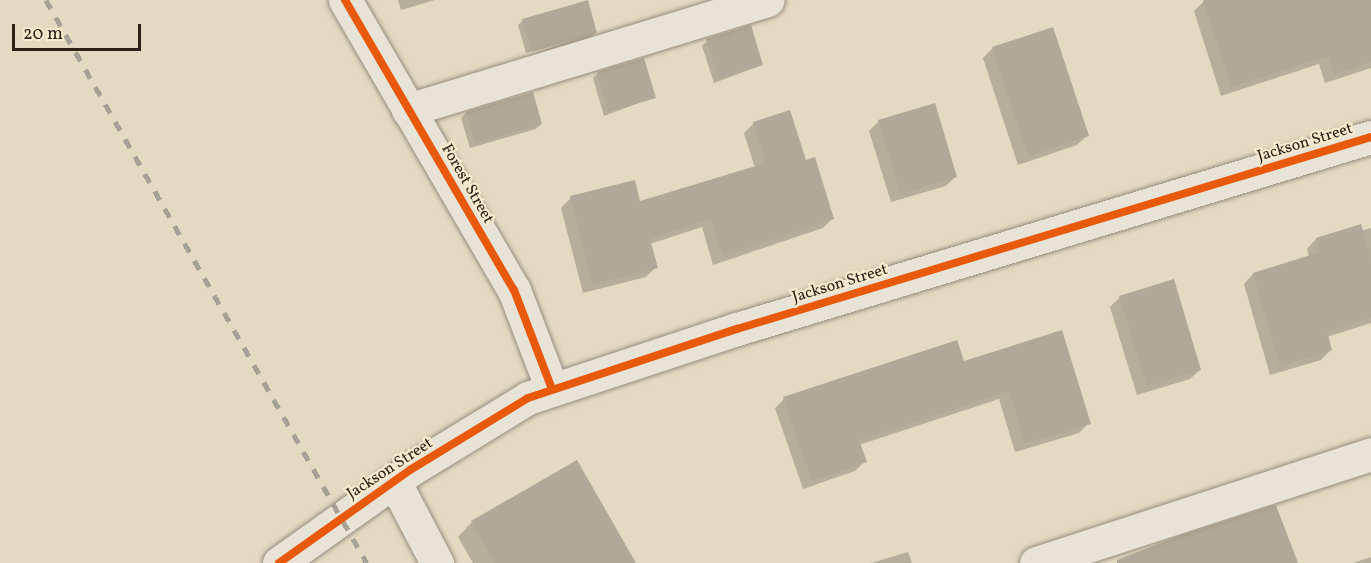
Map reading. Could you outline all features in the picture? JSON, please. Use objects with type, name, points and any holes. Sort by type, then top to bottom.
[{"type":"street","name":"Forest Street","points":[[345,0],[514,290],[552,389]]},
{"type":"street","points":[[408,110],[768,0]]},
{"type":"street","name":"Jackson Street","points":[[279,563],[394,481],[528,398],[1371,137]]},
{"type":"street","points":[[1036,563],[1370,457]]},
{"type":"street","points":[[394,481],[437,563]]},
{"type":"building","points":[[588,0],[597,33],[532,52],[522,19]]},
{"type":"building","points":[[1203,0],[1371,0],[1371,62],[1334,74],[1328,56],[1231,87]]},
{"type":"building","points":[[751,25],[763,65],[719,79],[706,39]]},
{"type":"building","points":[[1053,27],[1089,136],[1028,156],[992,47]]},
{"type":"building","points":[[644,58],[656,98],[609,112],[597,72]]},
{"type":"building","points":[[533,92],[542,124],[475,144],[466,112]]},
{"type":"building","points":[[935,103],[957,177],[901,194],[878,120]]},
{"type":"building","points":[[790,110],[806,160],[815,157],[834,219],[723,256],[711,218],[650,239],[658,268],[593,285],[570,196],[635,180],[640,201],[766,163],[753,122]]},
{"type":"building","points":[[1361,224],[1371,259],[1371,318],[1327,331],[1332,350],[1280,366],[1253,273],[1320,252],[1316,238]]},
{"type":"building","points":[[1174,279],[1201,370],[1147,386],[1119,296]]},
{"type":"building","points":[[1062,330],[1091,424],[1025,443],[1009,391],[859,440],[867,462],[812,481],[783,397],[957,340],[964,361]]},
{"type":"building","points":[[577,460],[636,563],[495,563],[471,521]]},
{"type":"building","points":[[1276,505],[1298,563],[1117,563],[1117,560],[1179,536]]},
{"type":"railway","points":[[46,0],[367,563]]},
{"type":"cycle path","points":[[345,0],[514,290],[552,389]]},
{"type":"cycle path","points":[[279,563],[410,470],[528,398],[737,329],[1371,137]]}]
